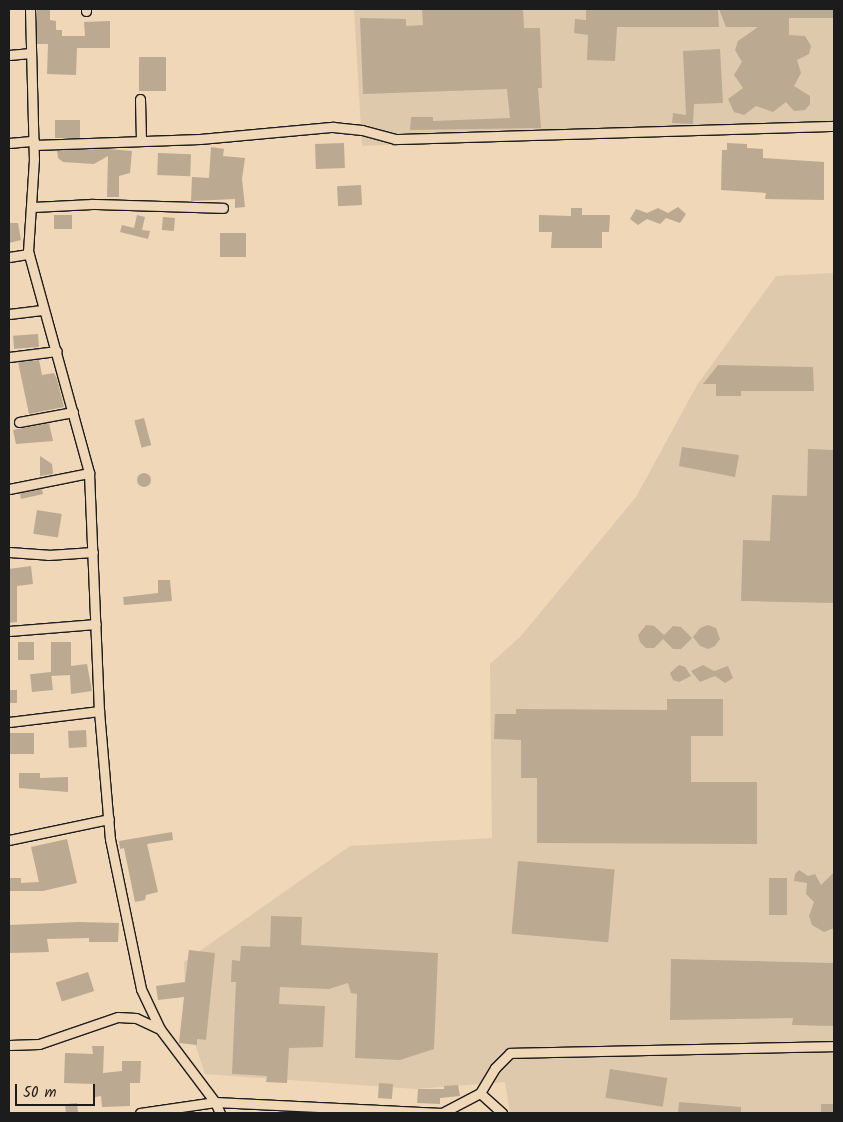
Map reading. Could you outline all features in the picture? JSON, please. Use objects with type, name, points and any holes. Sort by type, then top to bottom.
[{"type":"street","points":[[30,9],[34,143],[33,207],[29,254],[42,310],[56,351],[88,473],[100,710],[108,819],[141,989],[160,1029],[215,1102],[220,1113]]},
{"type":"street","points":[[9,55],[31,53]]},
{"type":"street","points":[[140,99],[141,140]]},
{"type":"street","points":[[9,144],[200,139],[333,126],[362,130],[396,140],[834,126]]},
{"type":"street","points":[[33,207],[92,204],[223,208]]},
{"type":"street","points":[[9,257],[29,254]]},
{"type":"street","points":[[9,314],[42,310]]},
{"type":"street","points":[[9,357],[56,351]]},
{"type":"street","points":[[19,422],[73,412]]},
{"type":"street","points":[[9,489],[88,473]]},
{"type":"street","points":[[9,552],[48,555],[93,552]]},
{"type":"street","points":[[9,631],[96,624]]},
{"type":"street","points":[[9,722],[100,710]]},
{"type":"street","points":[[9,840],[108,819]]},
{"type":"street","points":[[9,1045],[39,1044],[118,1017],[136,1018],[160,1029]]},
{"type":"street","points":[[140,1113],[215,1102],[347,1111],[442,1113],[480,1093],[495,1068],[510,1053],[834,1046]]},
{"type":"street","points":[[480,1093],[502,1113]]},
{"type":"shaded area","points":[[354,9],[834,9],[834,125],[362,146]]},
{"type":"shaded area","points":[[834,273],[834,1113],[510,1113],[505,1082],[416,1089],[205,1074],[186,1017],[184,962],[350,846],[492,838],[490,664],[521,636],[636,497],[697,385],[776,276]]},
{"type":"building","points":[[37,9],[50,9],[50,20],[56,21],[56,30],[62,30],[62,36],[85,36],[84,22],[110,21],[110,48],[77,48],[76,75],[47,74],[48,44],[37,44]]},
{"type":"building","points":[[422,9],[523,9],[524,28],[540,28],[542,88],[538,88],[541,128],[410,130],[411,117],[433,117],[433,121],[510,118],[507,89],[363,94],[360,18],[406,19],[406,26],[423,25]]},
{"type":"building","points":[[586,9],[718,9],[719,27],[617,27],[615,61],[587,60],[588,35],[574,33],[575,19],[586,20]]},
{"type":"building","points":[[719,9],[834,9],[834,18],[789,18],[789,35],[805,36],[811,46],[809,54],[797,60],[801,73],[794,86],[810,96],[810,104],[805,110],[794,111],[786,102],[773,112],[756,106],[744,115],[734,112],[728,99],[743,88],[734,75],[742,62],[735,50],[738,41],[758,27],[726,27]]},
{"type":"building","points":[[720,49],[723,103],[694,104],[693,124],[672,123],[673,113],[686,115],[683,51]]},
{"type":"building","points":[[139,57],[166,57],[166,91],[139,91]]},
{"type":"building","points":[[55,120],[80,120],[80,138],[55,138]]},
{"type":"building","points":[[344,143],[345,168],[316,169],[315,144]]},
{"type":"building","points":[[727,143],[747,144],[747,148],[763,149],[763,158],[824,162],[824,200],[765,199],[766,193],[721,190],[722,150],[727,150]]},
{"type":"building","points":[[211,147],[224,149],[223,156],[245,158],[242,179],[245,207],[235,208],[235,199],[191,201],[192,177],[209,178]]},
{"type":"building","points":[[108,149],[132,151],[130,173],[119,176],[119,197],[107,197],[108,156],[94,164],[63,162],[58,158],[57,150]]},
{"type":"building","points":[[158,153],[191,154],[190,176],[157,175]]},
{"type":"building","points":[[361,185],[362,205],[338,206],[337,186]]},
{"type":"building","points":[[678,207],[686,214],[680,223],[666,218],[660,224],[647,219],[638,225],[630,219],[636,209],[647,213],[658,208],[668,213]]},
{"type":"building","points":[[571,208],[582,208],[582,215],[610,215],[609,232],[602,232],[602,248],[551,248],[552,232],[539,232],[539,215],[571,216]]},
{"type":"building","points":[[54,215],[72,215],[72,229],[54,229]]},
{"type":"building","points":[[137,215],[145,217],[142,230],[150,231],[148,239],[120,232],[122,225],[134,228]]},
{"type":"building","points":[[163,217],[175,218],[174,231],[162,230]]},
{"type":"building","points":[[9,223],[18,223],[21,240],[9,243]]},
{"type":"building","points":[[220,233],[246,233],[246,257],[220,257]]},
{"type":"building","points":[[38,334],[39,347],[14,349],[13,336]]},
{"type":"building","points":[[39,360],[42,375],[54,373],[64,407],[29,414],[18,362]]},
{"type":"building","points":[[718,365],[813,367],[814,391],[741,391],[741,396],[716,396],[716,384],[703,384]]},
{"type":"building","points":[[144,418],[151,445],[142,448],[134,421]]},
{"type":"building","points":[[49,423],[53,441],[16,444],[13,430]]},
{"type":"building","points":[[682,447],[739,455],[735,477],[679,466]]},
{"type":"building","points":[[808,449],[834,450],[834,603],[741,601],[743,540],[770,541],[772,495],[807,496]]},
{"type":"building","points":[[40,456],[52,464],[53,474],[40,476]]},
{"type":"building","points":[[141,473],[147,473],[151,480],[147,487],[141,487],[137,483],[137,477]]},
{"type":"building","points":[[42,489],[43,494],[21,499],[20,493]]},
{"type":"building","points":[[37,510],[62,514],[58,538],[33,534]]},
{"type":"building","points":[[31,566],[33,584],[17,586],[17,622],[9,623],[9,569]]},
{"type":"building","points":[[158,580],[170,580],[172,601],[124,605],[123,597],[158,593]]},
{"type":"building","points":[[646,625],[654,626],[664,635],[673,626],[681,627],[692,638],[681,649],[673,649],[663,639],[654,648],[646,648],[640,642],[638,635]]},
{"type":"building","points":[[708,625],[716,628],[720,639],[715,646],[708,649],[700,646],[693,637],[700,628]]},
{"type":"building","points":[[18,642],[34,642],[34,660],[18,660]]},
{"type":"building","points":[[51,642],[71,642],[71,666],[87,664],[92,691],[71,694],[70,675],[51,676]]},
{"type":"building","points":[[679,665],[685,667],[691,676],[679,682],[673,680],[670,673]]},
{"type":"building","points":[[703,665],[714,671],[728,666],[733,678],[725,683],[715,676],[700,682],[691,671]]},
{"type":"building","points":[[51,672],[53,690],[32,692],[30,674]]},
{"type":"building","points":[[9,690],[17,690],[17,703],[9,703]]},
{"type":"building","points":[[667,699],[723,699],[723,736],[691,736],[691,782],[757,782],[757,844],[537,843],[537,778],[521,778],[521,740],[494,739],[495,714],[516,714],[516,709],[667,710]]},
{"type":"building","points":[[86,730],[87,747],[69,748],[68,731]]},
{"type":"building","points":[[9,733],[34,733],[34,754],[9,754]]},
{"type":"building","points":[[19,773],[40,773],[40,778],[68,777],[68,792],[19,788]]},
{"type":"building","points":[[172,832],[173,840],[147,844],[158,892],[146,895],[145,900],[135,902],[124,848],[120,849],[119,841]]},
{"type":"building","points":[[67,839],[77,883],[43,891],[9,891],[9,878],[21,878],[21,883],[39,882],[31,847]]},
{"type":"building","points":[[518,861],[615,869],[608,942],[512,934]]},
{"type":"building","points":[[799,870],[808,876],[815,874],[821,885],[834,872],[834,928],[824,932],[812,925],[809,916],[814,902],[806,894],[807,883],[794,881],[795,874]]},
{"type":"building","points":[[769,878],[787,878],[787,915],[769,915]]},
{"type":"building","points":[[271,916],[302,917],[301,945],[438,953],[434,1049],[400,1060],[355,1058],[357,994],[351,993],[348,983],[329,989],[280,987],[279,1004],[325,1006],[323,1047],[289,1048],[287,1083],[266,1082],[267,1076],[232,1074],[236,982],[231,982],[232,960],[240,961],[241,946],[270,947]]},
{"type":"building","points":[[78,922],[119,923],[118,942],[89,942],[89,938],[47,939],[49,952],[9,953],[9,925]]},
{"type":"building","points":[[189,950],[215,953],[206,1040],[197,1039],[197,1045],[179,1043],[184,997],[158,1000],[156,986],[185,982]]},
{"type":"building","points":[[671,959],[834,963],[834,1026],[792,1025],[793,1018],[670,1020]]},
{"type":"building","points":[[88,972],[94,991],[62,1002],[56,983]]},
{"type":"building","points":[[92,1046],[104,1046],[103,1073],[122,1071],[122,1061],[141,1061],[140,1083],[130,1083],[130,1106],[102,1107],[101,1096],[95,1097],[94,1084],[64,1083],[65,1053],[93,1054]]},
{"type":"building","points":[[610,1069],[667,1078],[663,1107],[605,1098]]},
{"type":"building","points":[[379,1083],[393,1084],[392,1099],[378,1098]]},
{"type":"building","points":[[458,1085],[460,1096],[440,1098],[440,1104],[417,1103],[418,1089],[444,1089],[444,1086]]},
{"type":"building","points":[[679,1102],[741,1107],[741,1113],[678,1113]]},
{"type":"building","points":[[77,1103],[78,1112],[66,1113],[65,1104]]},
{"type":"building","points":[[821,1104],[834,1104],[834,1113],[821,1113]]}]
